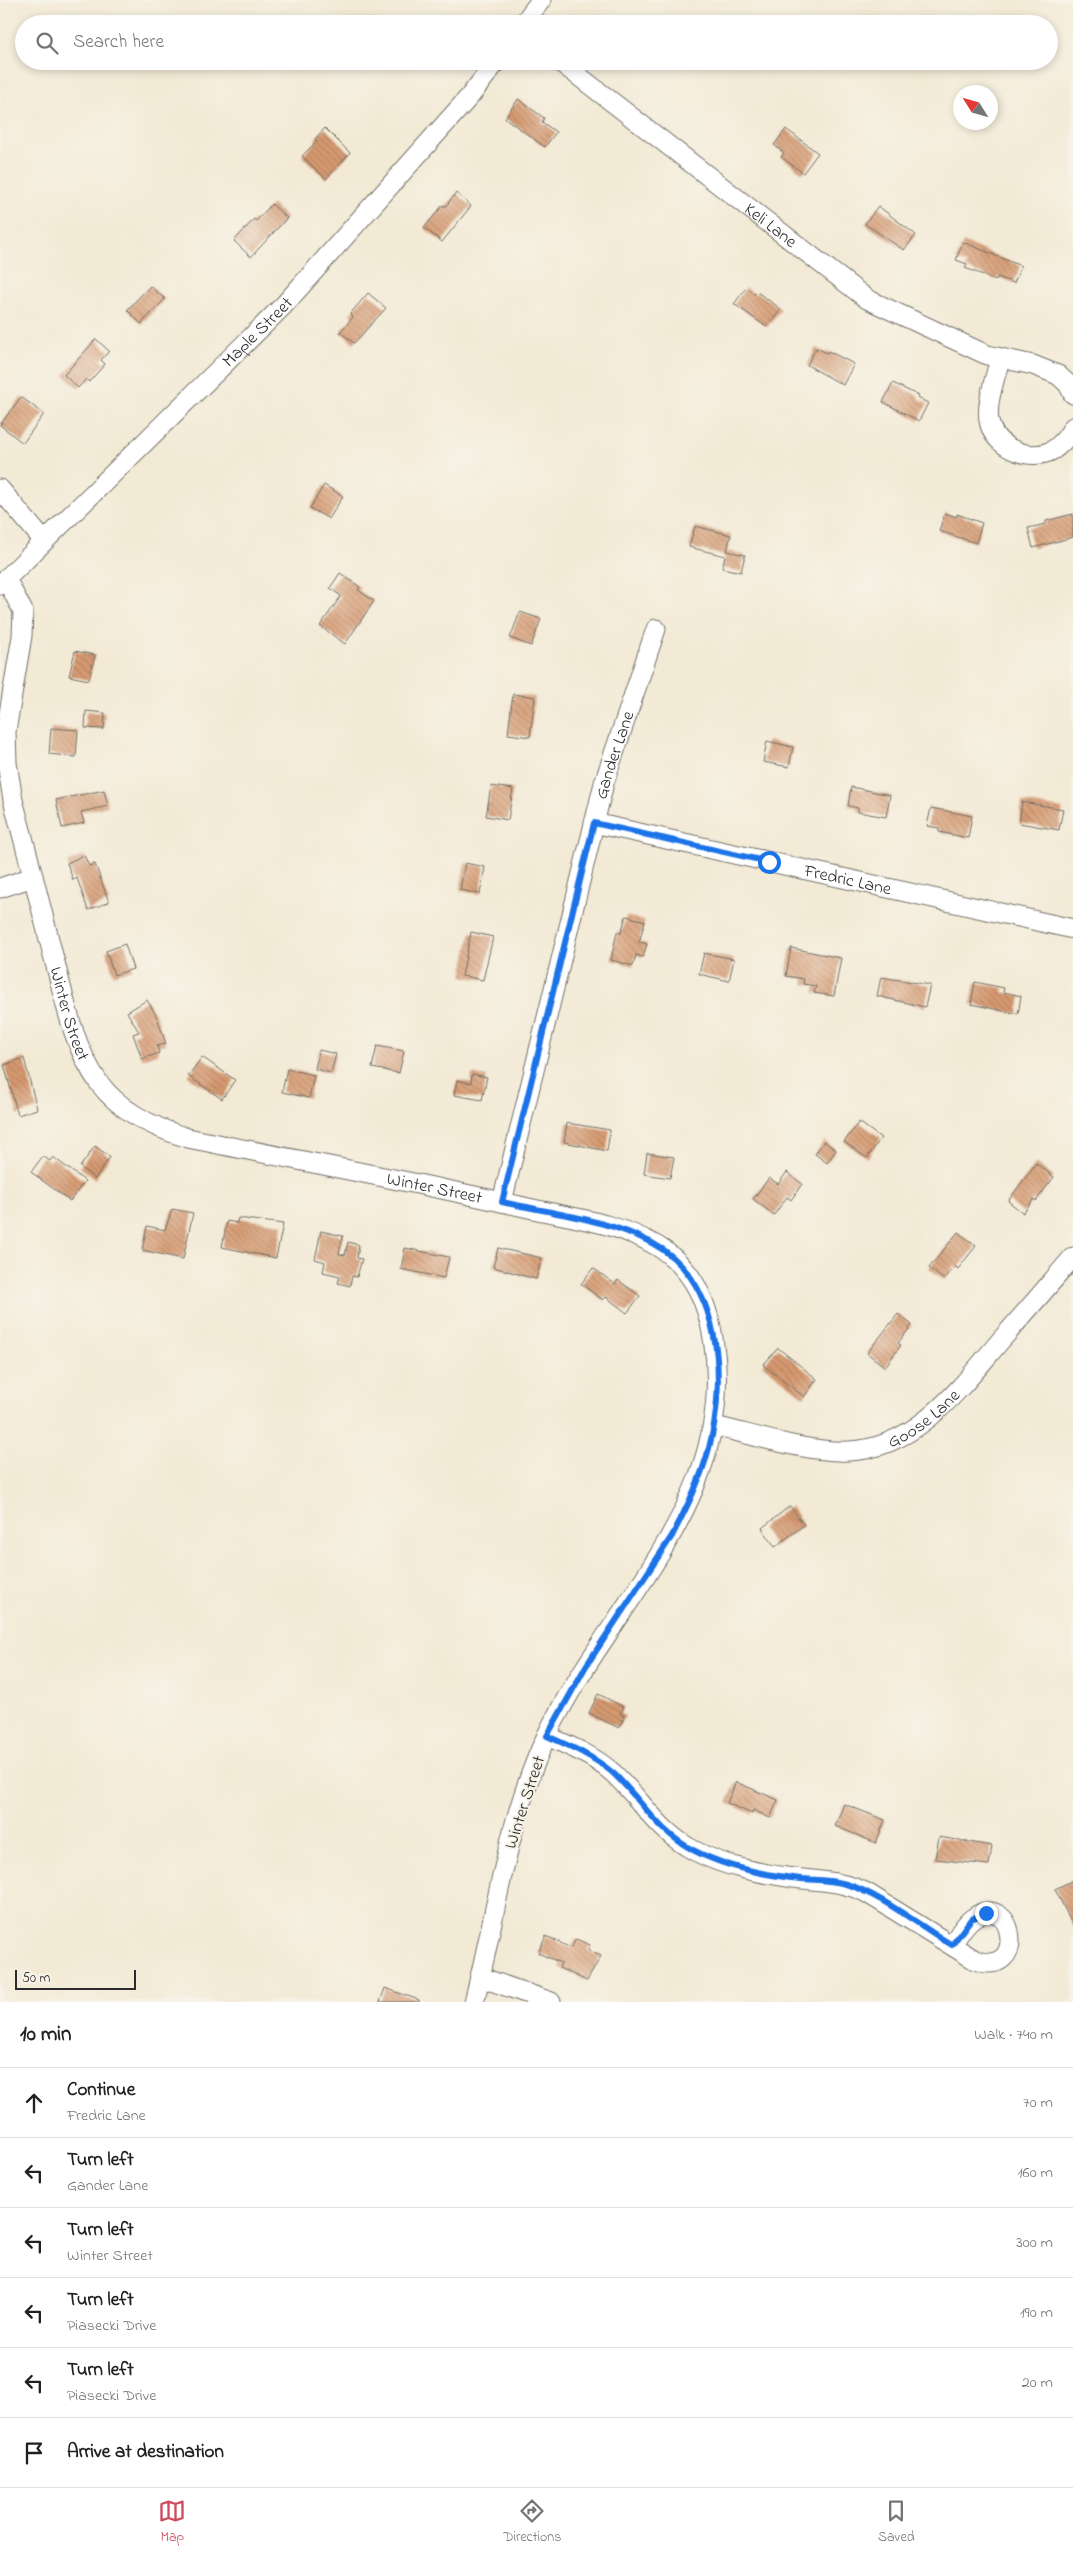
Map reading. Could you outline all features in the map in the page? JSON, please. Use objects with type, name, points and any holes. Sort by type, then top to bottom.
[{"type":"street","points":[[530,15],[541,0]]},
{"type":"street","name":"Maple Street","points":[[3,582],[43,540],[283,306],[447,122],[490,70]]},
{"type":"street","name":"Keli Lane","points":[[572,70],[867,299],[988,355],[1033,366],[1058,375],[1068,384],[1073,394]]},
{"type":"street","points":[[1000,358],[988,404],[989,424],[995,437],[1007,447],[1020,453],[1036,454],[1052,450],[1067,438],[1073,427]]},
{"type":"street","points":[[0,489],[43,540]]},
{"type":"street","name":"Winter Street","points":[[3,582],[23,611],[22,636],[7,713],[7,763],[13,800],[73,1031],[81,1052],[100,1084],[112,1098],[139,1118],[157,1127],[188,1138],[502,1202],[617,1228],[652,1243],[683,1267],[700,1291],[710,1318],[716,1353],[717,1388],[714,1426],[709,1449],[694,1492],[676,1528],[574,1686],[547,1736],[525,1790],[511,1834],[474,2002]]},
{"type":"street","name":"Gander Lane","points":[[502,1202],[604,782],[656,629]]},
{"type":"street","name":"Fredric Lane","points":[[594,823],[1073,929]]},
{"type":"street","points":[[0,888],[33,877]]},
{"type":"street","name":"Goose Lane","points":[[714,1426],[820,1450],[849,1451],[890,1442],[918,1426],[955,1394],[1073,1257]]},
{"type":"street","points":[[547,1736],[597,1761],[621,1782],[650,1817],[665,1831],[694,1850],[735,1867],[851,1886],[872,1896],[952,1945]]},
{"type":"street","points":[[480,1977],[551,2002]]},
{"type":"building","points":[[518,99],[544,118],[542,122],[556,132],[545,147],[505,118]]},
{"type":"building","points":[[325,128],[350,153],[326,179],[302,156],[317,141],[315,139]]},
{"type":"building","points":[[786,129],[818,153],[803,173],[781,157],[784,153],[774,145]]},
{"type":"building","points":[[456,193],[471,206],[442,242],[424,228]]},
{"type":"building","points":[[272,204],[287,218],[251,257],[234,241],[254,219],[256,221]]},
{"type":"building","points":[[878,206],[916,235],[904,250],[865,224]]},
{"type":"building","points":[[963,242],[1021,266],[1014,283],[997,277],[996,280],[965,268],[967,264],[956,260]]},
{"type":"building","points":[[150,286],[165,299],[141,324],[127,310]]},
{"type":"building","points":[[746,288],[755,294],[757,292],[781,309],[767,327],[734,304]]},
{"type":"building","points":[[368,293],[386,308],[354,343],[340,332],[353,317],[350,314]]},
{"type":"building","points":[[96,339],[109,351],[101,360],[105,364],[89,382],[86,379],[78,388],[64,375]]},
{"type":"building","points":[[816,348],[827,353],[828,351],[854,364],[843,385],[807,365]]},
{"type":"building","points":[[893,383],[919,396],[918,398],[928,403],[919,421],[883,402]]},
{"type":"building","points":[[21,397],[44,414],[23,443],[0,425]]},
{"type":"building","points":[[324,485],[343,496],[329,519],[310,508]]},
{"type":"building","points":[[945,513],[957,517],[957,514],[982,523],[976,543],[939,531]]},
{"type":"building","points":[[1073,514],[1073,537],[1033,548],[1028,528],[1046,524],[1046,521]]},
{"type":"building","points":[[695,526],[731,535],[727,551],[745,555],[741,572],[722,568],[725,556],[689,547]]},
{"type":"building","points":[[340,573],[360,587],[358,590],[374,601],[345,644],[320,626],[341,596],[330,588]]},
{"type":"building","points":[[520,612],[541,619],[531,646],[510,638]]},
{"type":"building","points":[[75,651],[95,655],[89,680],[69,676]]},
{"type":"building","points":[[513,694],[535,697],[530,737],[508,734]]},
{"type":"building","points":[[86,711],[105,713],[104,729],[85,728]]},
{"type":"building","points":[[51,728],[78,730],[76,757],[49,754]]},
{"type":"building","points":[[767,741],[793,747],[789,767],[763,762]]},
{"type":"building","points":[[491,786],[513,789],[508,820],[486,816]]},
{"type":"building","points":[[851,787],[890,795],[886,817],[858,812],[858,808],[848,806]]},
{"type":"building","points":[[104,790],[108,806],[81,812],[84,823],[62,828],[56,800]]},
{"type":"building","points":[[1022,802],[1063,809],[1059,830],[1019,823]]},
{"type":"building","points":[[931,808],[972,816],[968,838],[939,832],[939,828],[927,826]]},
{"type":"building","points":[[84,855],[89,866],[95,864],[109,902],[88,910],[77,878],[73,880],[67,863]]},
{"type":"building","points":[[465,863],[485,867],[480,894],[460,890]]},
{"type":"building","points":[[626,916],[645,921],[639,942],[647,944],[643,957],[636,955],[633,966],[611,960],[617,932],[621,933]]},
{"type":"building","points":[[471,932],[493,937],[483,980],[462,976]]},
{"type":"building","points":[[125,944],[133,969],[114,975],[106,951]]},
{"type":"building","points":[[791,948],[841,958],[834,996],[814,993],[816,986],[803,984],[804,979],[786,976]]},
{"type":"building","points":[[704,953],[734,959],[729,981],[699,974]]},
{"type":"building","points":[[881,977],[930,985],[925,1007],[877,996]]},
{"type":"building","points":[[975,982],[1004,988],[1003,992],[1021,996],[1018,1014],[971,1004]]},
{"type":"building","points":[[147,1000],[157,1017],[166,1044],[157,1046],[159,1053],[142,1059],[133,1034],[139,1032],[127,1012]]},
{"type":"building","points":[[377,1046],[404,1051],[399,1073],[372,1068]]},
{"type":"building","points":[[319,1050],[336,1054],[331,1073],[315,1069]]},
{"type":"building","points":[[202,1057],[235,1080],[222,1099],[188,1076]]},
{"type":"building","points":[[24,1058],[37,1109],[18,1115],[4,1065]]},
{"type":"building","points":[[287,1069],[314,1075],[309,1098],[282,1092]]},
{"type":"building","points":[[472,1074],[487,1077],[482,1100],[454,1095],[457,1080],[471,1083]]},
{"type":"building","points":[[859,1122],[881,1138],[867,1158],[844,1142]]},
{"type":"building","points":[[567,1123],[610,1130],[607,1151],[564,1142]]},
{"type":"building","points":[[824,1141],[836,1150],[827,1163],[815,1154]]},
{"type":"building","points":[[95,1146],[110,1157],[95,1179],[80,1167]]},
{"type":"building","points":[[647,1153],[674,1157],[670,1178],[644,1174]]},
{"type":"building","points":[[43,1156],[50,1161],[53,1157],[85,1181],[70,1201],[31,1172]]},
{"type":"building","points":[[1036,1163],[1054,1177],[1036,1201],[1034,1199],[1023,1213],[1008,1201]]},
{"type":"building","points":[[787,1172],[802,1184],[791,1200],[787,1197],[774,1215],[753,1199],[769,1178],[778,1184]]},
{"type":"building","points":[[172,1209],[193,1213],[183,1259],[142,1250],[147,1226],[165,1230]]},
{"type":"building","points":[[238,1218],[283,1224],[276,1258],[222,1247],[227,1221],[237,1223]]},
{"type":"building","points":[[321,1231],[343,1236],[339,1254],[345,1255],[348,1242],[359,1245],[357,1258],[362,1259],[357,1277],[352,1276],[350,1286],[338,1283],[340,1276],[323,1272],[325,1262],[315,1259]]},
{"type":"building","points":[[958,1232],[976,1246],[958,1269],[955,1266],[944,1280],[929,1268]]},
{"type":"building","points":[[405,1248],[449,1257],[444,1278],[401,1269]]},
{"type":"building","points":[[498,1248],[542,1258],[536,1279],[493,1267]]},
{"type":"building","points":[[593,1268],[615,1284],[618,1280],[640,1296],[627,1313],[606,1297],[603,1300],[581,1284]]},
{"type":"building","points":[[898,1314],[912,1325],[898,1343],[901,1345],[885,1367],[867,1353]]},
{"type":"building","points":[[778,1348],[817,1379],[804,1397],[763,1365]]},
{"type":"building","points":[[790,1506],[804,1525],[775,1547],[762,1528]]},
{"type":"building","points":[[598,1694],[624,1707],[620,1714],[625,1716],[619,1728],[589,1713]]},
{"type":"building","points":[[736,1782],[778,1800],[770,1818],[753,1810],[752,1814],[727,1803]]},
{"type":"building","points":[[844,1804],[885,1820],[876,1843],[835,1826]]},
{"type":"building","points":[[939,1837],[992,1846],[989,1865],[935,1859]]},
{"type":"building","points":[[1073,1880],[1073,1926],[1055,1889]]},
{"type":"building","points":[[546,1936],[571,1948],[576,1939],[590,1945],[588,1950],[601,1956],[587,1981],[559,1968],[561,1963],[538,1953]]},
{"type":"building","points":[[385,1988],[419,2000],[419,2002],[380,2002]]},
{"type":"route","points":[[769,862],[594,823],[577,887],[502,1202],[617,1228],[652,1243],[673,1257],[683,1267],[700,1291],[707,1307],[716,1353],[717,1388],[714,1426],[709,1449],[694,1492],[672,1536],[586,1666],[547,1736],[581,1751],[597,1761],[621,1782],[650,1817],[665,1831],[694,1850],[713,1859],[735,1867],[766,1874],[846,1884],[867,1893],[952,1945],[971,1919],[986,1913]]}]
